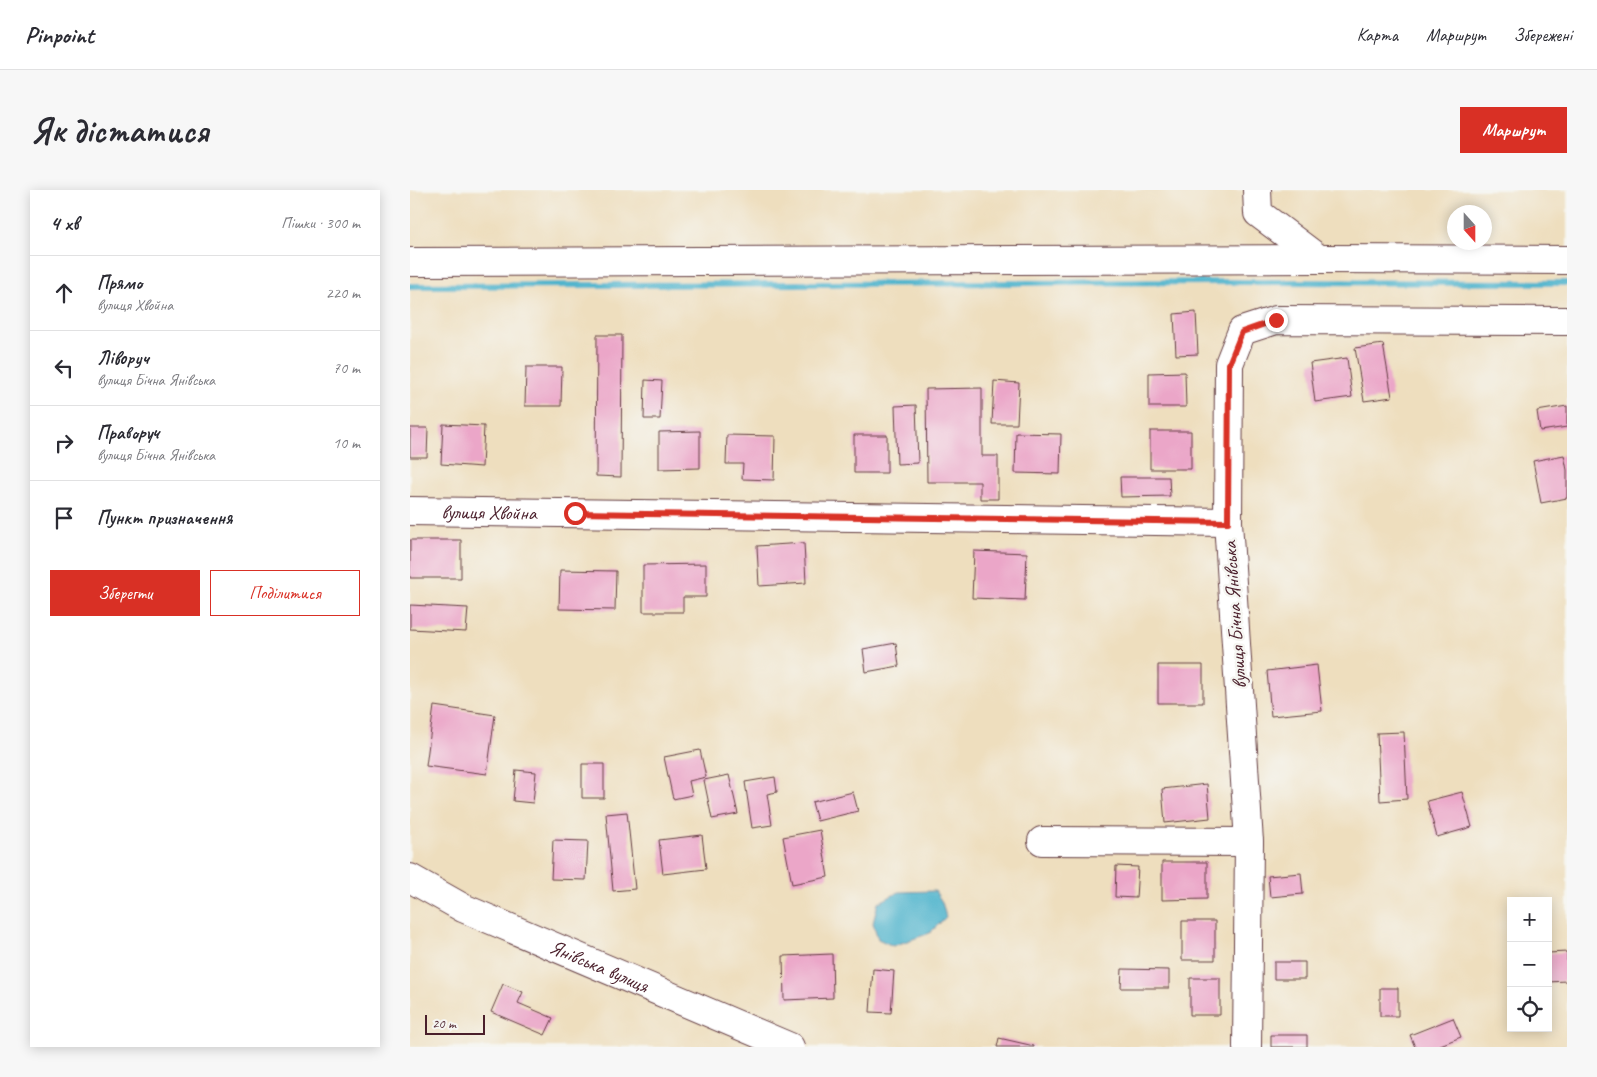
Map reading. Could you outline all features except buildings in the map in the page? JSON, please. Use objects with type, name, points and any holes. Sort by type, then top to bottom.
[{"type":"street","points":[[1257,190],[1258,213],[1319,259]]},
{"type":"street","points":[[410,262],[1567,260]]},
{"type":"street","name":"вулиця Бічна Янівська","points":[[1247,1047],[1249,842],[1228,522],[1229,364],[1242,332],[1276,320],[1567,320]]},
{"type":"street","name":"вулиця Хвойна","points":[[410,511],[1228,522]]},
{"type":"street","points":[[1042,841],[1249,842]]},
{"type":"street","name":"Янівська вулиця","points":[[410,878],[463,908],[790,1047]]},
{"type":"water","points":[[935,891],[942,902],[946,917],[930,933],[893,946],[878,939],[873,923],[878,903],[899,892]]},
{"type":"waterway","points":[[410,286],[1229,282],[1567,283]]},
{"type":"route","points":[[575,513],[1228,522],[1229,364],[1242,332],[1276,320]]}]
